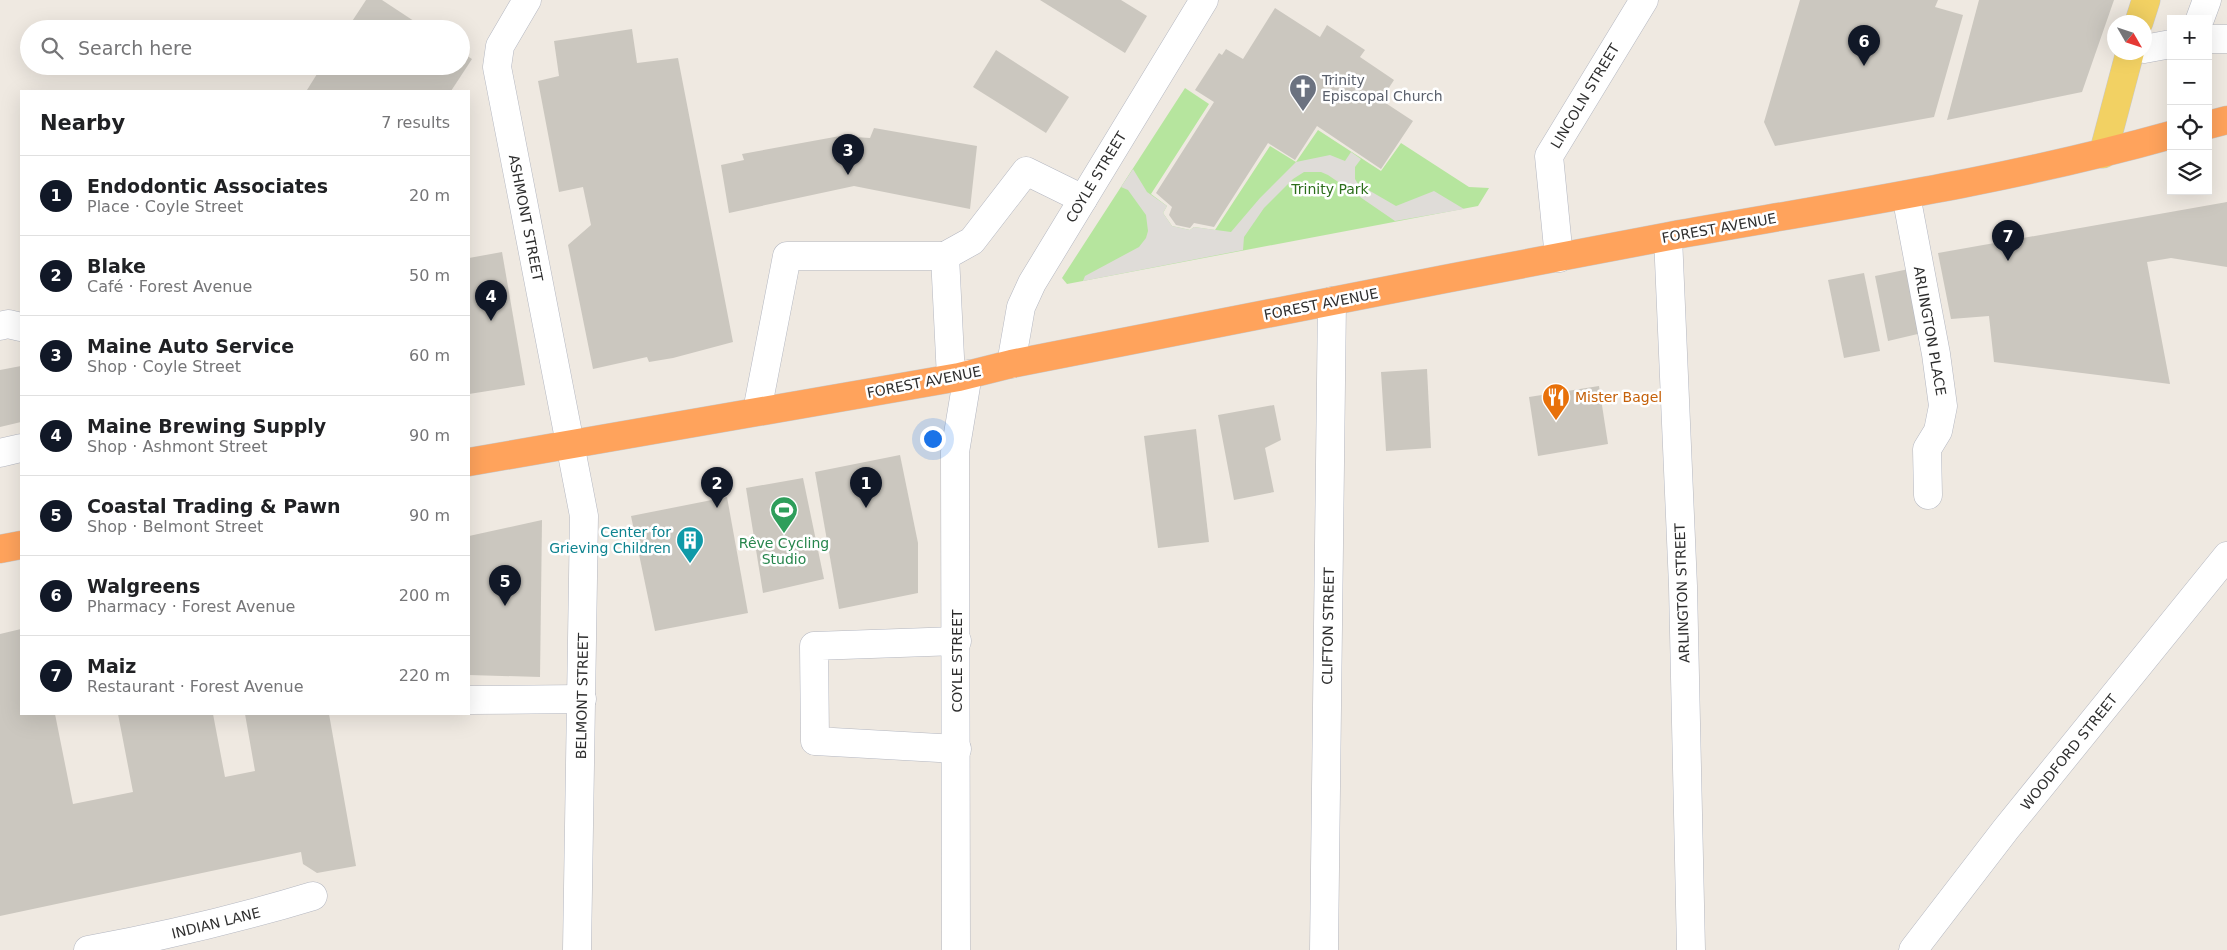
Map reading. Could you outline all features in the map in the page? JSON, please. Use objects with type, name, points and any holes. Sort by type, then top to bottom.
[{"type":"highway","points":[[2212,124],[2227,120]]},
{"type":"highway","name":"FOREST AVENUE","points":[[470,462],[959,376],[1011,364],[1332,301],[1668,237],[1906,195],[2103,154],[2167,135]]},
{"type":"highway","points":[[0,549],[20,545]]},
{"type":"main road","points":[[2141,15],[2146,0]]},
{"type":"main road","points":[[2103,154],[2128,60]]},
{"type":"street","name":"ASHMONT STREET","points":[[527,0],[500,46],[497,67],[572,443]]},
{"type":"street","name":"COYLE STREET","points":[[1011,364],[1021,307],[1032,283],[1204,0]]},
{"type":"street","name":"LINCOLN STREET","points":[[1559,258],[1549,156],[1644,0]]},
{"type":"street","points":[[2201,15],[2206,0]]},
{"type":"street","points":[[2212,39],[2227,39]]},
{"type":"street","points":[[2152,48],[2167,45]]},
{"type":"street","points":[[757,411],[787,256],[945,256],[972,241],[1026,172],[1083,199]]},
{"type":"street","name":"ARLINGTON PLACE","points":[[1906,195],[1936,354],[1943,406],[1938,431],[1927,449],[1928,495]]},
{"type":"street","name":"ARLINGTON STREET","points":[[1668,237],[1683,586],[1690,950]]},
{"type":"street","name":"COYLE STREET","points":[[945,256],[959,376],[955,452],[957,641],[956,950]]},
{"type":"street","name":"CLIFTON STREET","points":[[1324,950],[1332,301]]},
{"type":"street","points":[[0,326],[8,324],[20,327]]},
{"type":"street","name":"BELMONT STREET","points":[[572,443],[584,516],[577,950]]},
{"type":"street","points":[[0,452],[20,448]]},
{"type":"street","name":"WOODFORD STREET","points":[[1913,950],[2006,830],[2227,556]]},
{"type":"street","points":[[957,641],[814,646],[815,741],[957,750]]},
{"type":"street","points":[[470,700],[582,699]]},
{"type":"street","name":"INDIAN LANE","points":[[88,950],[172,935],[234,920],[313,896]]},
{"type":"green space","name":"Trinity Park","points":[[1185,88],[1209,104],[1151,194],[1167,206],[1163,213],[1172,226],[1190,230],[1194,227],[1215,230],[1270,146],[1296,162],[1318,130],[1381,171],[1401,143],[1469,187],[1489,188],[1478,206],[1067,284],[1062,278]]},
{"type":"shaded area","points":[[1351,152],[1361,159],[1355,167],[1355,179],[1358,184],[1396,206],[1434,191],[1464,209],[1395,221],[1328,175],[1321,172],[1304,172],[1293,179],[1264,208],[1244,237],[1243,250],[1083,281],[1085,276],[1139,247],[1146,238],[1148,231],[1146,215],[1128,190],[1121,187],[1133,169],[1147,192],[1167,206],[1163,213],[1172,226],[1190,230],[1194,227],[1231,232],[1260,198],[1296,162],[1330,155],[1345,161]]},
{"type":"building","points":[[366,0],[382,0],[412,20],[353,20]]},
{"type":"building","points":[[1040,0],[1121,0],[1147,16],[1125,53]]},
{"type":"building","points":[[1800,0],[1938,0],[1935,7],[1963,15],[1934,117],[1775,146],[1764,122]]},
{"type":"building","points":[[1979,0],[2114,0],[2109,15],[2107,15],[2107,20],[2082,92],[1947,120]]},
{"type":"building","name":"Trinity Episcopal Church","points":[[1275,8],[1320,37],[1327,25],[1365,50],[1360,57],[1394,80],[1381,100],[1413,121],[1381,169],[1317,126],[1295,160],[1268,143],[1214,227],[1194,223],[1190,228],[1176,225],[1169,215],[1172,207],[1156,193],[1214,102],[1195,90],[1219,53],[1222,55],[1226,49],[1243,59]]},
{"type":"building","points":[[632,29],[637,63],[678,58],[733,342],[673,358],[649,362],[647,357],[593,369],[568,245],[591,225],[583,187],[559,192],[538,81],[559,76],[554,41]]},
{"type":"building","points":[[996,50],[1069,97],[1046,133],[973,87]]},
{"type":"building","points":[[316,75],[462,75],[452,90],[307,90]]},
{"type":"building","points":[[874,128],[977,146],[970,209],[854,186],[729,213],[721,165],[744,160],[742,154],[840,136],[870,138]]},
{"type":"building","points":[[2227,202],[2227,267],[2171,258],[2147,262],[2170,384],[1994,362],[1989,316],[1951,319],[1938,253]]},
{"type":"building","points":[[502,252],[525,385],[470,394],[470,258]]},
{"type":"building","points":[[1909,269],[1922,333],[1888,341],[1875,276]]},
{"type":"building","points":[[1864,273],[1880,351],[1844,358],[1828,280]]},
{"type":"building","points":[[20,366],[20,422],[0,427],[0,370]]},
{"type":"building","points":[[1427,369],[1431,448],[1386,451],[1381,372]]},
{"type":"building","points":[[1599,386],[1608,444],[1538,456],[1529,397]]},
{"type":"building","points":[[1274,405],[1281,440],[1265,448],[1274,492],[1234,500],[1218,415]]},
{"type":"building","points":[[1196,429],[1209,542],[1158,548],[1144,436]]},
{"type":"building","points":[[900,455],[918,543],[918,593],[839,609],[815,472]]},
{"type":"building","name":"Rêve Cycling Studio","points":[[803,478],[824,579],[763,593],[746,488]]},
{"type":"building","name":"Center for Grieving Children","points":[[727,497],[748,613],[655,631],[631,516]]},
{"type":"building","points":[[542,520],[540,677],[470,675],[470,536]]},
{"type":"building","points":[[20,629],[20,715],[55,715],[73,804],[133,792],[118,715],[213,715],[225,777],[255,771],[245,715],[329,715],[356,866],[317,873],[303,864],[301,852],[0,916],[0,634]]},
{"type":"place","name":"Walgreens","points":[[1864,66]]},
{"type":"place","name":"Trinity Episcopal Church","points":[[1303,112]]},
{"type":"place","name":"Maine Auto Service","points":[[848,175]]},
{"type":"place","name":"Maiz","points":[[2008,261]]},
{"type":"place","name":"Maine Brewing Supply","points":[[491,321]]},
{"type":"place","name":"Mister Bagel","points":[[1556,421]]},
{"type":"place","name":"Blake","points":[[717,508]]},
{"type":"place","name":"Endodontic Associates","points":[[866,508]]},
{"type":"place","name":"Rêve Cycling Studio","points":[[784,534]]},
{"type":"place","name":"Center for Grieving Children","points":[[690,564]]},
{"type":"place","name":"Coastal Trading & Pawn","points":[[505,606]]}]
